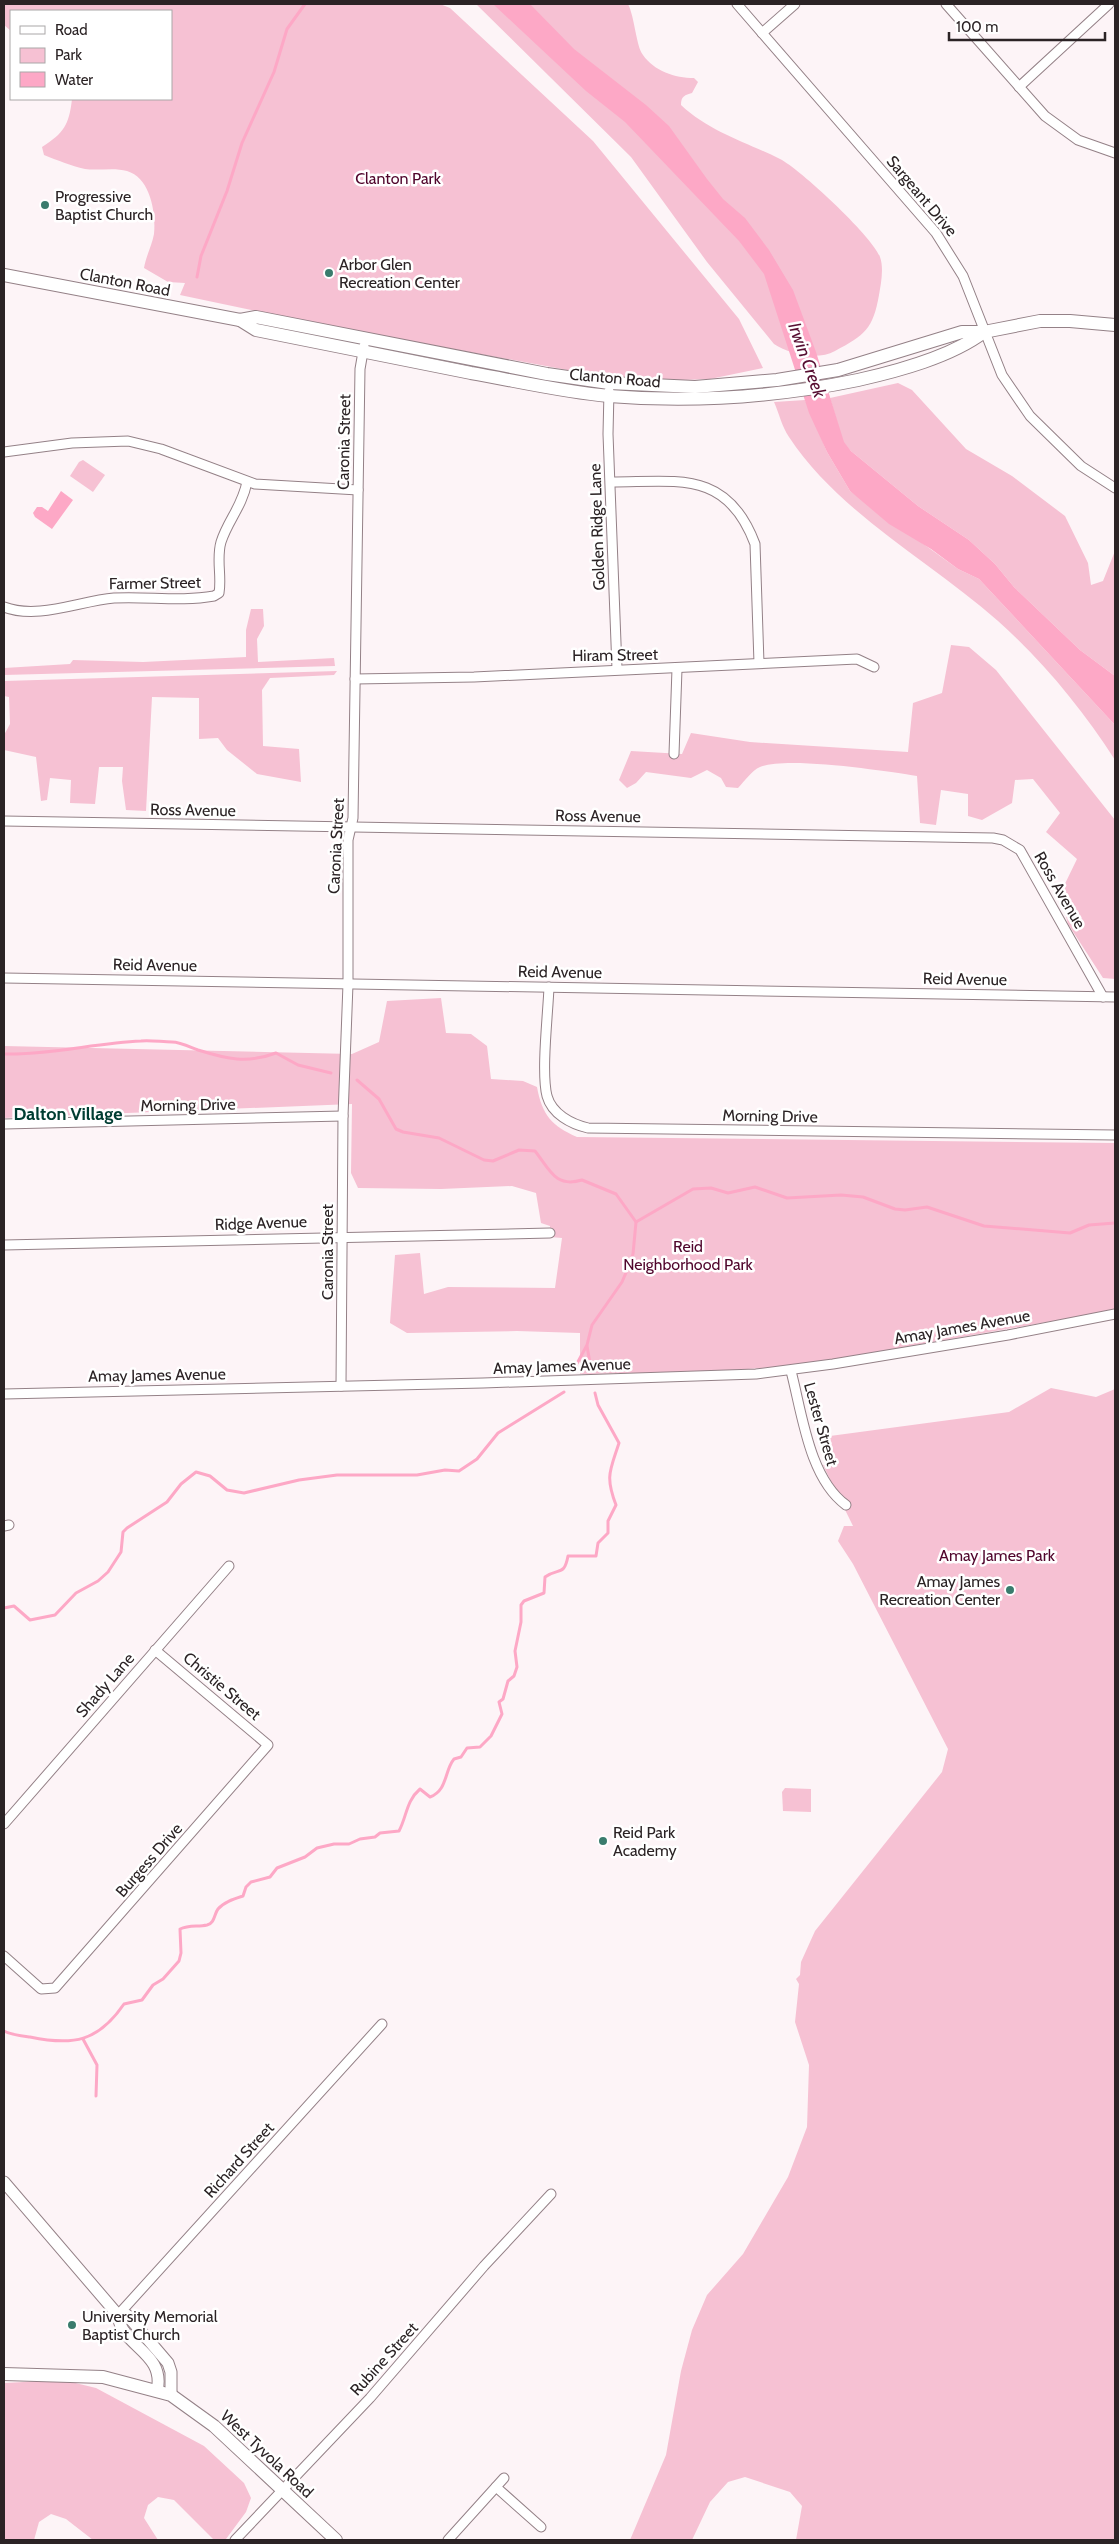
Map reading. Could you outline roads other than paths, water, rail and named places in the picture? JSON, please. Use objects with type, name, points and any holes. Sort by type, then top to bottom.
[{"type":"main road","name":"Clanton Road","points":[[4,275],[240,320],[256,318],[547,374],[609,389]]},
{"type":"main road","name":"Clanton Road","points":[[240,320],[256,330],[554,388],[609,389],[709,399],[778,387],[962,332],[984,332],[1040,321],[1095,322],[1115,325]]},
{"type":"main road","name":"Clanton Road","points":[[778,387],[844,383],[900,369],[968,344],[984,332]]},
{"type":"main road","name":"West Tyvola Road","points":[[4,2374],[103,2377],[172,2395],[214,2426],[336,2540]]},
{"type":"street","name":"Sargeant Drive","points":[[737,4],[936,233],[964,276],[1002,375],[1030,416],[1081,466],[1115,488]]},
{"type":"street","points":[[762,33],[795,4]]},
{"type":"street","points":[[946,4],[1045,116],[1078,140],[1115,153]]},
{"type":"street","points":[[1019,87],[1109,4]]},
{"type":"street","name":"Caronia Street","points":[[340,1386],[343,1116],[348,984],[348,840],[353,818],[360,369],[365,339]]},
{"type":"street","name":"Golden Ridge Lane","points":[[609,389],[608,434],[617,669]]},
{"type":"street","points":[[4,452],[72,443],[128,441],[161,449],[247,482],[266,486],[358,490]]},
{"type":"street","points":[[611,482],[682,480],[698,484],[719,493],[736,509],[749,529],[754,544],[759,663]]},
{"type":"street","name":"Farmer Street","points":[[4,607],[32,611],[115,598],[162,599],[214,596],[219,593],[220,587],[219,550],[221,540],[243,499],[247,482]]},
{"type":"street","name":"Hiram Street","points":[[355,679],[474,677],[617,669],[677,669],[857,659],[874,667]]},
{"type":"street","points":[[674,754],[677,669]]},
{"type":"street","name":"Ross Avenue","points":[[4,821],[1003,840],[1020,850],[1103,997]]},
{"type":"street","name":"Reid Avenue","points":[[4,978],[1115,997]]},
{"type":"street","name":"Morning Drive","points":[[549,987],[545,1080],[547,1096],[558,1113],[578,1126],[692,1130],[1115,1135]]},
{"type":"street","name":"Morning Drive","points":[[4,1124],[343,1116]]},
{"type":"street","name":"Ridge Avenue","points":[[4,1245],[342,1236],[550,1233]]},
{"type":"street","name":"Amay James Avenue","points":[[4,1394],[699,1377],[791,1371],[1008,1335],[1115,1314]]},
{"type":"street","name":"Lester Street","points":[[791,1371],[820,1476],[832,1493],[846,1505]]},
{"type":"street","name":"Shady Lane","points":[[4,1824],[229,1566]]},
{"type":"street","name":"Christie Street","points":[[155,1650],[268,1745]]},
{"type":"street","name":"Burgess Drive","points":[[4,1956],[38,1986],[48,1990],[56,1988],[268,1745]]},
{"type":"street","name":"Richard Street","points":[[118,2314],[382,2024]]},
{"type":"street","points":[[4,2182],[118,2314],[119,2324],[157,2368],[159,2381],[157,2391]]},
{"type":"street","name":"Rubine Street","points":[[235,2540],[281,2489],[370,2398],[484,2266],[551,2194]]},
{"type":"street","points":[[118,2314],[127,2315],[168,2363],[171,2372],[172,2395]]},
{"type":"street","points":[[448,2540],[504,2478]]},
{"type":"street","points":[[496,2486],[541,2527]]},
{"type":"water","name":"Irwin Creek","points":[[493,4],[530,4],[574,49],[646,105],[669,126],[723,199],[745,218],[769,250],[793,290],[816,352],[844,442],[851,451],[918,506],[969,540],[995,564],[1014,587],[1080,650],[1115,676],[1115,725],[979,579],[958,569],[931,549],[889,524],[850,491],[827,452],[809,413],[764,274],[739,241],[625,122],[586,91]]},
{"type":"water","points":[[61,491],[73,500],[52,529],[35,517],[33,513],[37,507],[42,507],[48,511]]},
{"type":"waterway","points":[[197,277],[201,256],[227,191],[242,143],[274,72],[287,29],[305,4]]},
{"type":"waterway","points":[[4,1054],[38,1053],[124,1042],[172,1042],[218,1056],[237,1059],[256,1058],[276,1053],[298,1065],[331,1073]]},
{"type":"waterway","points":[[357,1080],[379,1099],[396,1129],[403,1132],[439,1138],[484,1160],[493,1161],[519,1150],[535,1151],[549,1171],[559,1179],[565,1182],[582,1180],[616,1194],[636,1222],[633,1254],[622,1282],[592,1325],[587,1345],[573,1371]]},
{"type":"waterway","points":[[636,1222],[693,1189],[711,1188],[728,1193],[755,1187],[787,1198],[841,1195],[863,1197],[895,1209],[905,1210],[927,1207],[984,1226],[1070,1233],[1089,1225],[1115,1223]]},
{"type":"waterway","points":[[587,1346],[591,1369]]},
{"type":"waterway","points":[[4,1608],[14,1606],[30,1620],[55,1615],[76,1593],[98,1581],[108,1572],[121,1552],[123,1532],[167,1502],[181,1484],[196,1472],[210,1476],[227,1490],[244,1493],[299,1480],[337,1475],[417,1475],[445,1470],[459,1471],[477,1459],[498,1433],[564,1392]]},
{"type":"waterway","points":[[4,2031],[17,2035],[59,2041],[72,2041],[94,2034],[114,2017],[124,2004],[142,2000],[153,1985],[163,1979],[179,1961],[181,1953],[180,1929],[210,1924],[218,1909],[226,1903],[243,1896],[246,1887],[251,1882],[270,1877],[277,1868],[305,1857],[317,1848],[334,1844],[349,1844],[360,1839],[375,1837],[380,1833],[399,1831],[409,1804],[415,1794],[420,1789],[430,1797],[436,1794],[443,1785],[454,1759],[461,1757],[467,1748],[480,1747],[491,1736],[502,1714],[499,1702],[503,1699],[508,1681],[514,1676],[517,1667],[515,1651],[521,1622],[521,1605],[524,1601],[544,1593],[545,1577],[563,1569],[568,1556],[596,1556],[598,1543],[608,1533],[608,1521],[616,1505],[610,1474],[619,1443],[598,1405],[595,1393]]},
{"type":"waterway","points":[[83,2039],[97,2065],[96,2096]]},
{"type":"place","name":"Progressive Baptist Church","points":[[45,205]]},
{"type":"place","name":"Arbor Glen Recreation Center","points":[[329,273]]},
{"type":"place","name":"Amay James Recreation Center","points":[[1010,1590]]},
{"type":"place","name":"Reid Park Academy","points":[[603,1841]]},
{"type":"place","name":"University Memorial Baptist Church","points":[[72,2325]]},
{"type":"district","name":"Dalton Village","points":[[68,1114]]},
{"type":"park label","name":"Clanton Park","points":[[398,178]]},
{"type":"park label","name":"Reid Neighborhood Park","points":[[688,1255]]},
{"type":"park label","name":"Amay James Park","points":[[997,1555]]}]
